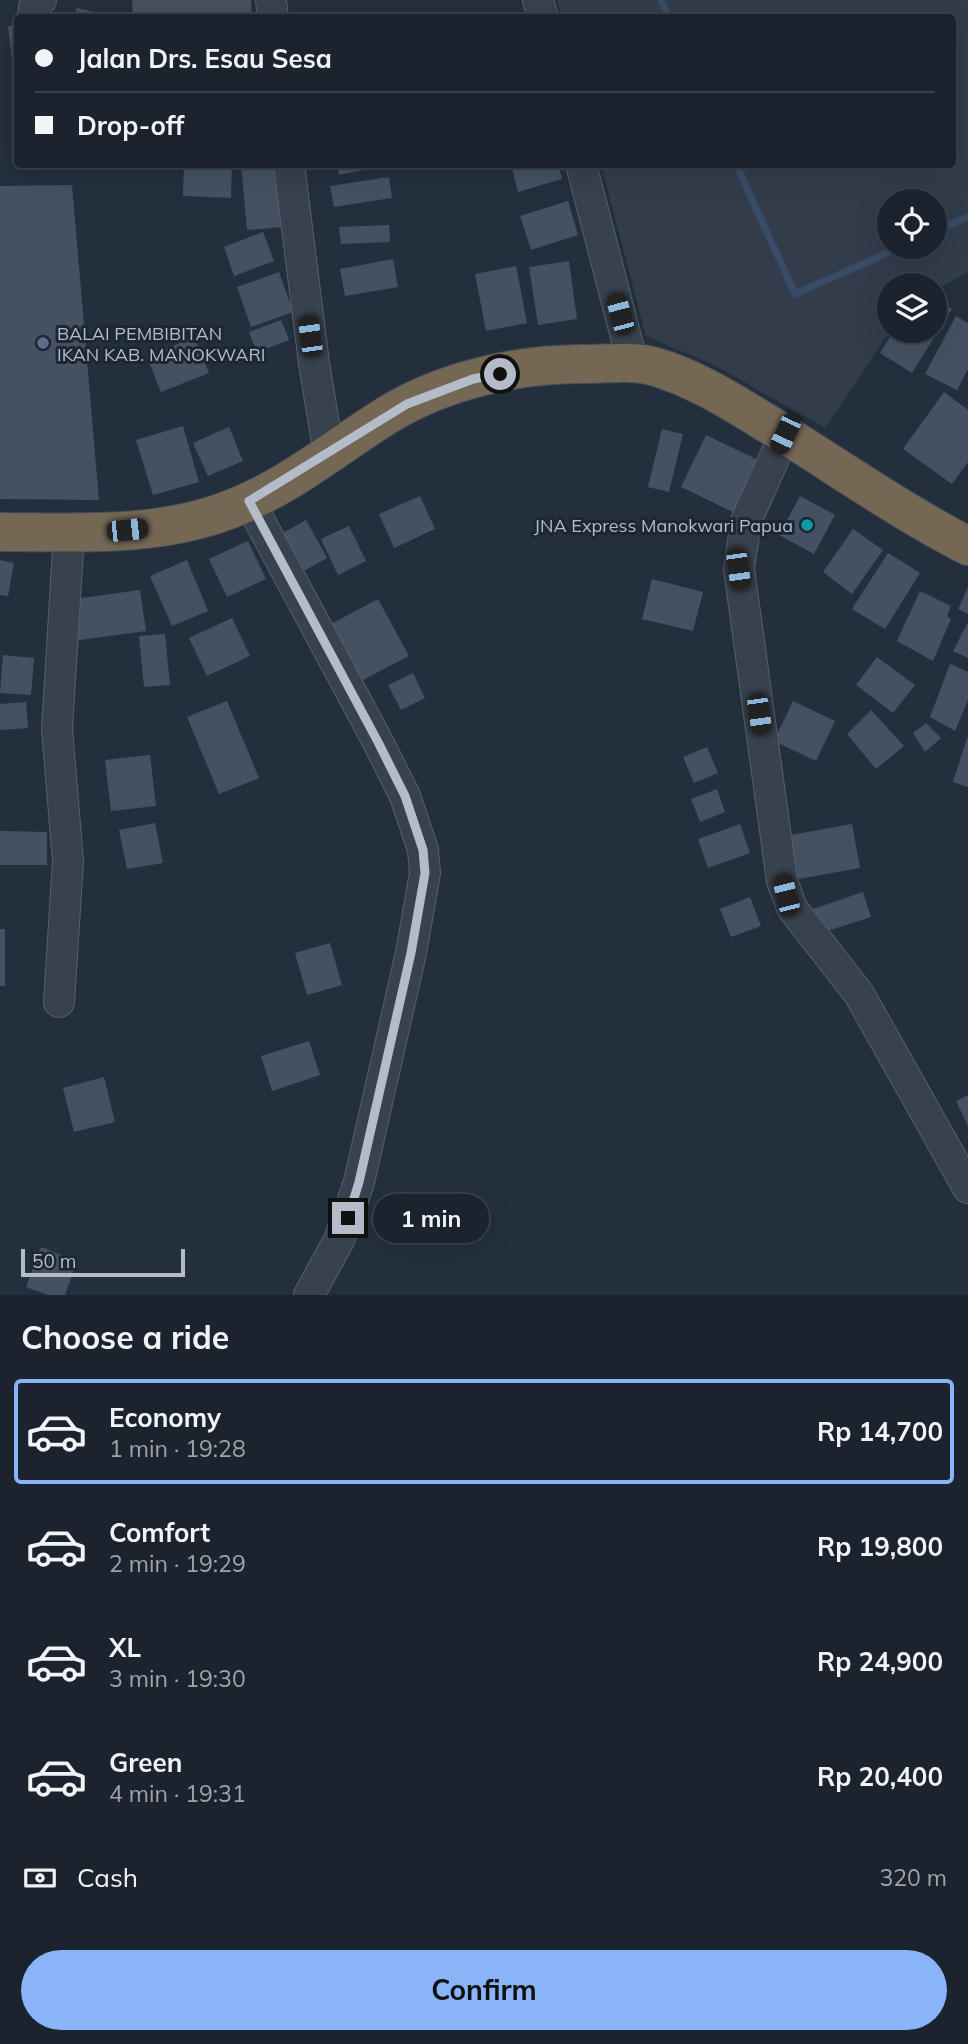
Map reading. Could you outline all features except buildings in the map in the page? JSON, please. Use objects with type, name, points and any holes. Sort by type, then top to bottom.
[{"type":"highway","points":[[0,532],[69,533],[172,524],[220,513],[249,501],[407,404],[473,379],[553,365],[633,364],[652,366],[695,381],[785,434],[886,500],[967,544]]},
{"type":"street","points":[[290,168],[314,363],[329,454]]},
{"type":"street","points":[[582,168],[633,364]]},
{"type":"street","points":[[785,434],[746,521],[738,569],[782,881],[792,908],[859,994],[968,1188]]},
{"type":"street","points":[[249,501],[405,796],[423,850],[425,873],[411,953],[359,1182],[339,1240],[309,1295]]},
{"type":"street","points":[[59,1002],[68,861],[58,729],[69,533]]},
{"type":"shaded area","points":[[557,0],[968,0],[968,272],[947,284],[947,273],[877,273],[877,343],[882,343],[825,428],[716,366],[646,336],[602,168],[956,168],[956,14],[561,14]]},
{"type":"waterway","points":[[661,0],[667,14]]},
{"type":"waterway","points":[[738,168],[795,294],[877,258]]},
{"type":"waterway","points":[[947,226],[968,217]]},
{"type":"place","name":"BALAI PEMBIBITAN IKAN KAB. MANOKWARI","points":[[43,343]]},
{"type":"place","name":"JNA Express Manokwari Papua","points":[[807,525]]},
{"type":"route","points":[[348,1218],[359,1182],[411,953],[425,873],[423,850],[421,837],[405,796],[298,588],[249,501],[407,404],[473,379],[500,374]]}]
